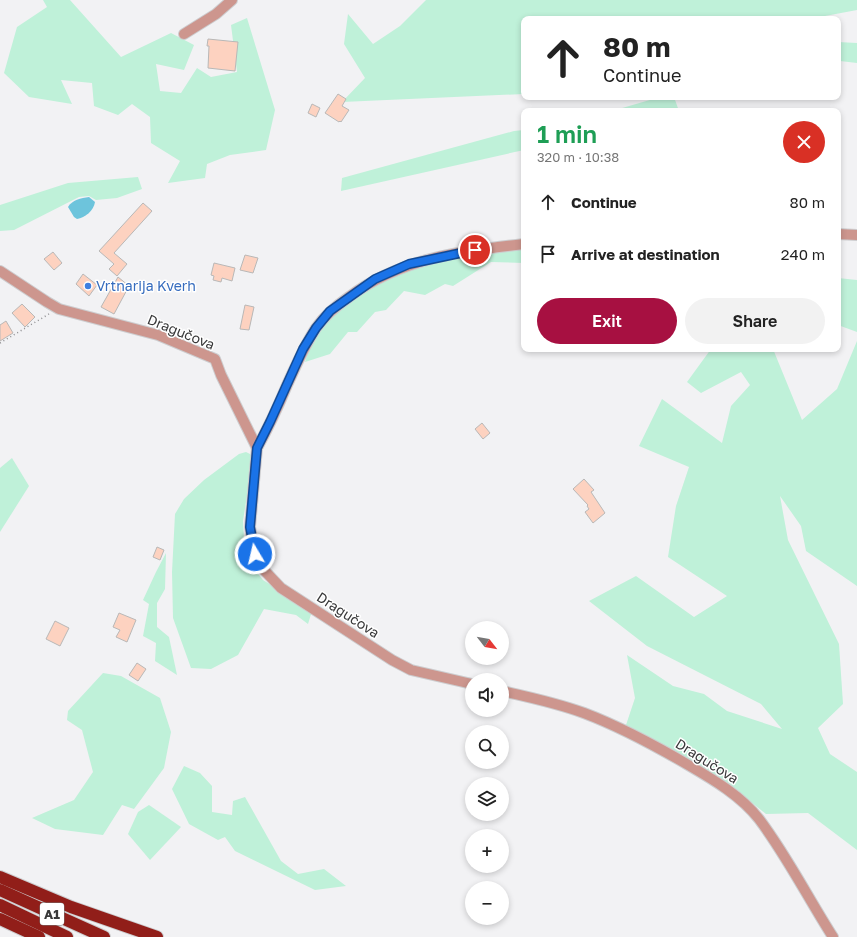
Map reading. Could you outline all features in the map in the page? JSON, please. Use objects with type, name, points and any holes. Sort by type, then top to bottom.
[{"type":"highway","points":[[0,877],[71,907],[157,937]]},
{"type":"highway","name":"A1","points":[[0,890],[104,937]]},
{"type":"highway","name":"A1","points":[[0,906],[67,937]]},
{"type":"highway","points":[[0,919],[39,937]]},
{"type":"street","points":[[184,34],[216,14],[232,0]]},
{"type":"street","points":[[841,234],[857,235]]},
{"type":"street","points":[[257,448],[303,349],[316,328],[330,311],[375,279],[409,264],[460,252],[521,244]]},
{"type":"street","name":"Dragučova","points":[[0,271],[60,309],[158,335],[215,359],[257,448],[250,527],[255,554],[264,570],[281,588],[392,660],[411,670],[465,682]]},
{"type":"street","name":"Dragučova","points":[[509,693],[552,703],[584,713],[630,733],[703,774],[737,796],[759,818],[786,858],[833,937]]},
{"type":"path","points":[[0,343],[60,309]]},
{"type":"green space","points":[[43,0],[70,0],[121,57],[171,33],[194,45],[184,70],[156,64],[160,91],[181,93],[197,68],[211,77],[237,72],[231,25],[247,18],[275,110],[266,150],[230,155],[207,164],[205,178],[168,183],[180,161],[151,143],[150,117],[132,104],[118,115],[94,106],[92,83],[61,80],[72,104],[29,97],[4,73],[17,27],[47,7]]},
{"type":"green space","points":[[426,0],[857,0],[857,10],[825,16],[521,16],[521,94],[342,102],[365,78],[344,44],[348,14],[373,44],[400,26]]},
{"type":"green space","points":[[841,42],[857,43],[857,63],[841,61]]},
{"type":"green space","points":[[650,100],[675,100],[678,108],[622,108]]},
{"type":"green space","points":[[521,130],[521,151],[341,191],[342,178]]},
{"type":"green space","points":[[138,177],[142,189],[117,198],[96,200],[89,196],[79,197],[14,230],[0,231],[0,205],[68,183]]},
{"type":"green space","points":[[521,248],[521,263],[491,262],[453,286],[445,284],[425,295],[404,291],[386,310],[375,312],[357,332],[348,332],[330,354],[305,362],[312,338],[345,304],[380,282],[416,266]]},
{"type":"green space","points":[[841,278],[857,280],[857,332],[841,326]]},
{"type":"green space","points":[[857,341],[857,586],[806,551],[801,526],[780,496],[788,540],[839,644],[843,704],[818,728],[830,754],[857,772],[857,850],[808,813],[766,814],[740,793],[625,728],[635,698],[627,655],[673,686],[704,694],[727,711],[782,729],[761,704],[647,646],[589,601],[636,576],[694,617],[727,596],[668,557],[676,506],[689,467],[639,446],[662,399],[722,443],[731,406],[750,385],[741,372],[701,393],[687,382],[709,352],[774,352],[802,420],[837,389]]},
{"type":"green space","points":[[246,452],[253,457],[243,521],[245,557],[263,580],[312,611],[308,624],[296,615],[264,609],[238,655],[211,669],[191,668],[173,618],[172,572],[175,514],[184,499],[204,480],[239,454]]},
{"type":"green space","points":[[12,458],[29,486],[0,532],[0,468]]},
{"type":"green space","points":[[166,553],[165,589],[157,603],[157,627],[169,637],[177,675],[155,661],[156,643],[143,636],[149,604],[143,600]]},
{"type":"green space","points":[[103,673],[121,676],[160,698],[171,732],[164,768],[134,809],[122,805],[103,835],[55,829],[32,818],[74,800],[93,772],[82,730],[67,720],[68,711]]},
{"type":"green space","points":[[184,766],[200,773],[212,786],[212,812],[232,815],[233,801],[245,797],[281,861],[298,874],[324,869],[346,886],[315,890],[235,851],[225,837],[218,840],[189,824],[172,789]]},
{"type":"green space","points":[[149,805],[181,827],[150,860],[128,834],[138,812]]},
{"type":"water","points":[[89,197],[95,202],[93,208],[86,215],[77,219],[68,207],[74,201]]},
{"type":"building","points":[[208,39],[238,42],[235,71],[208,68]]},
{"type":"building","points":[[338,94],[346,99],[342,106],[349,110],[341,122],[325,113]]},
{"type":"building","points":[[312,104],[320,108],[316,117],[308,113]]},
{"type":"building","points":[[143,203],[152,211],[114,253],[127,264],[117,276],[109,269],[114,264],[99,251]]},
{"type":"building","points":[[53,252],[62,263],[54,270],[44,259]]},
{"type":"building","points":[[245,255],[258,258],[253,273],[240,270]]},
{"type":"building","points":[[214,263],[235,268],[232,281],[222,278],[221,282],[213,280],[214,276],[211,275]]},
{"type":"building","name":"Vrtnarija Kverh","points":[[83,274],[97,285],[89,296],[76,284]]},
{"type":"building","points":[[118,277],[129,286],[114,314],[101,307]]},
{"type":"building","points":[[22,304],[35,317],[25,327],[12,313]]},
{"type":"building","points":[[245,305],[254,307],[249,330],[240,329]]},
{"type":"building","points":[[6,321],[13,333],[0,341],[0,325]]},
{"type":"building","points":[[482,423],[490,433],[483,439],[475,429]]},
{"type":"building","points":[[584,479],[594,490],[591,492],[605,513],[593,523],[585,512],[589,509],[587,506],[588,505],[573,489]]},
{"type":"building","points":[[157,547],[164,550],[160,560],[153,557]]},
{"type":"building","points":[[119,613],[136,620],[127,642],[116,637],[120,630],[113,627]]},
{"type":"building","points":[[55,621],[69,628],[60,646],[46,639]]},
{"type":"building","points":[[137,663],[146,669],[138,681],[129,675]]},
{"type":"place","name":"Vrtnarija Kverh","points":[[88,286]]},
{"type":"route","points":[[255,554],[250,527],[256,475],[257,448],[303,349],[316,328],[330,311],[375,279],[409,264],[475,250]]}]
